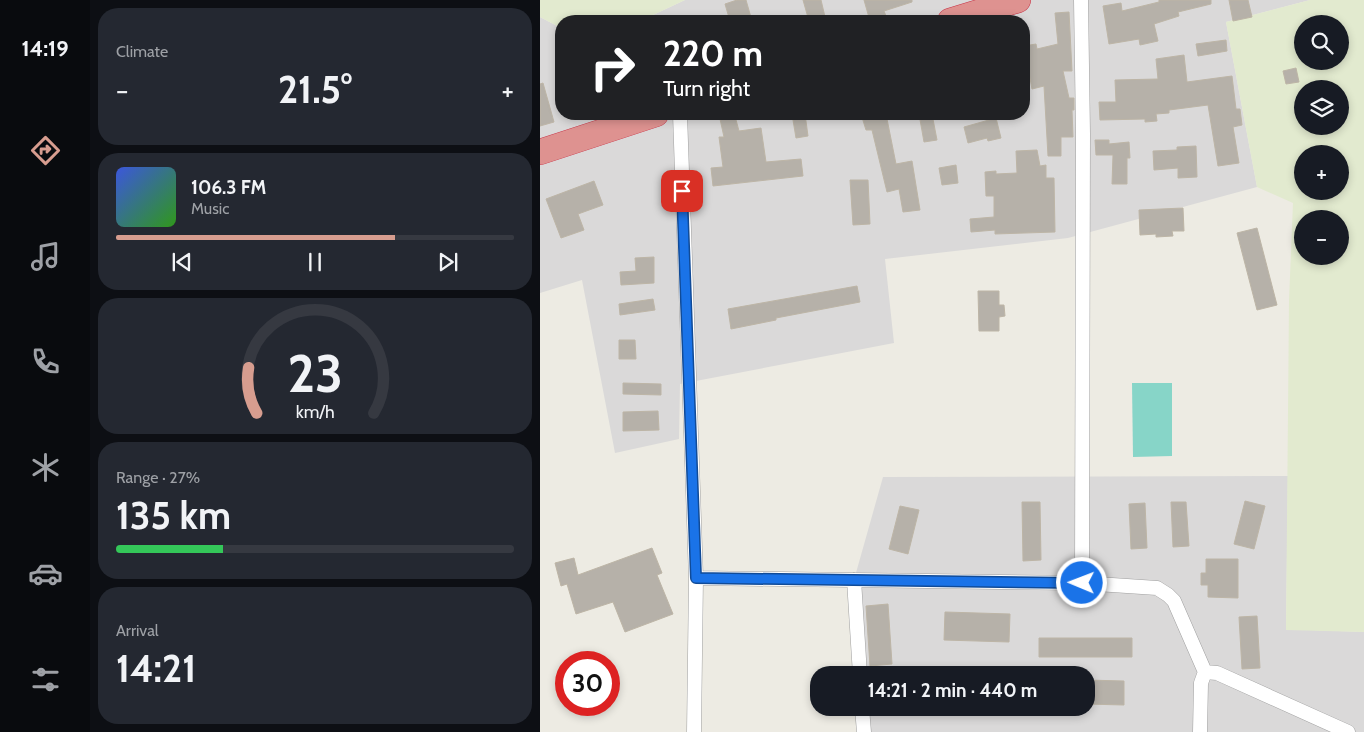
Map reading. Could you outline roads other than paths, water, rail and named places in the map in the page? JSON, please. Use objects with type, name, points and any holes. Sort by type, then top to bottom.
[{"type":"highway","points":[[969,15],[1018,0]]},
{"type":"highway","points":[[540,152],[638,120]]},
{"type":"street","points":[[1081,0],[1083,133],[1082,583]]},
{"type":"street","points":[[680,120],[696,578],[694,732]]},
{"type":"street","points":[[696,578],[1082,583],[1157,588],[1174,601],[1205,672],[1201,683],[1200,732]]},
{"type":"street","points":[[854,580],[859,666]]},
{"type":"street","points":[[1205,672],[1217,673],[1348,732]]},
{"type":"street","points":[[863,716],[864,732]]}]
